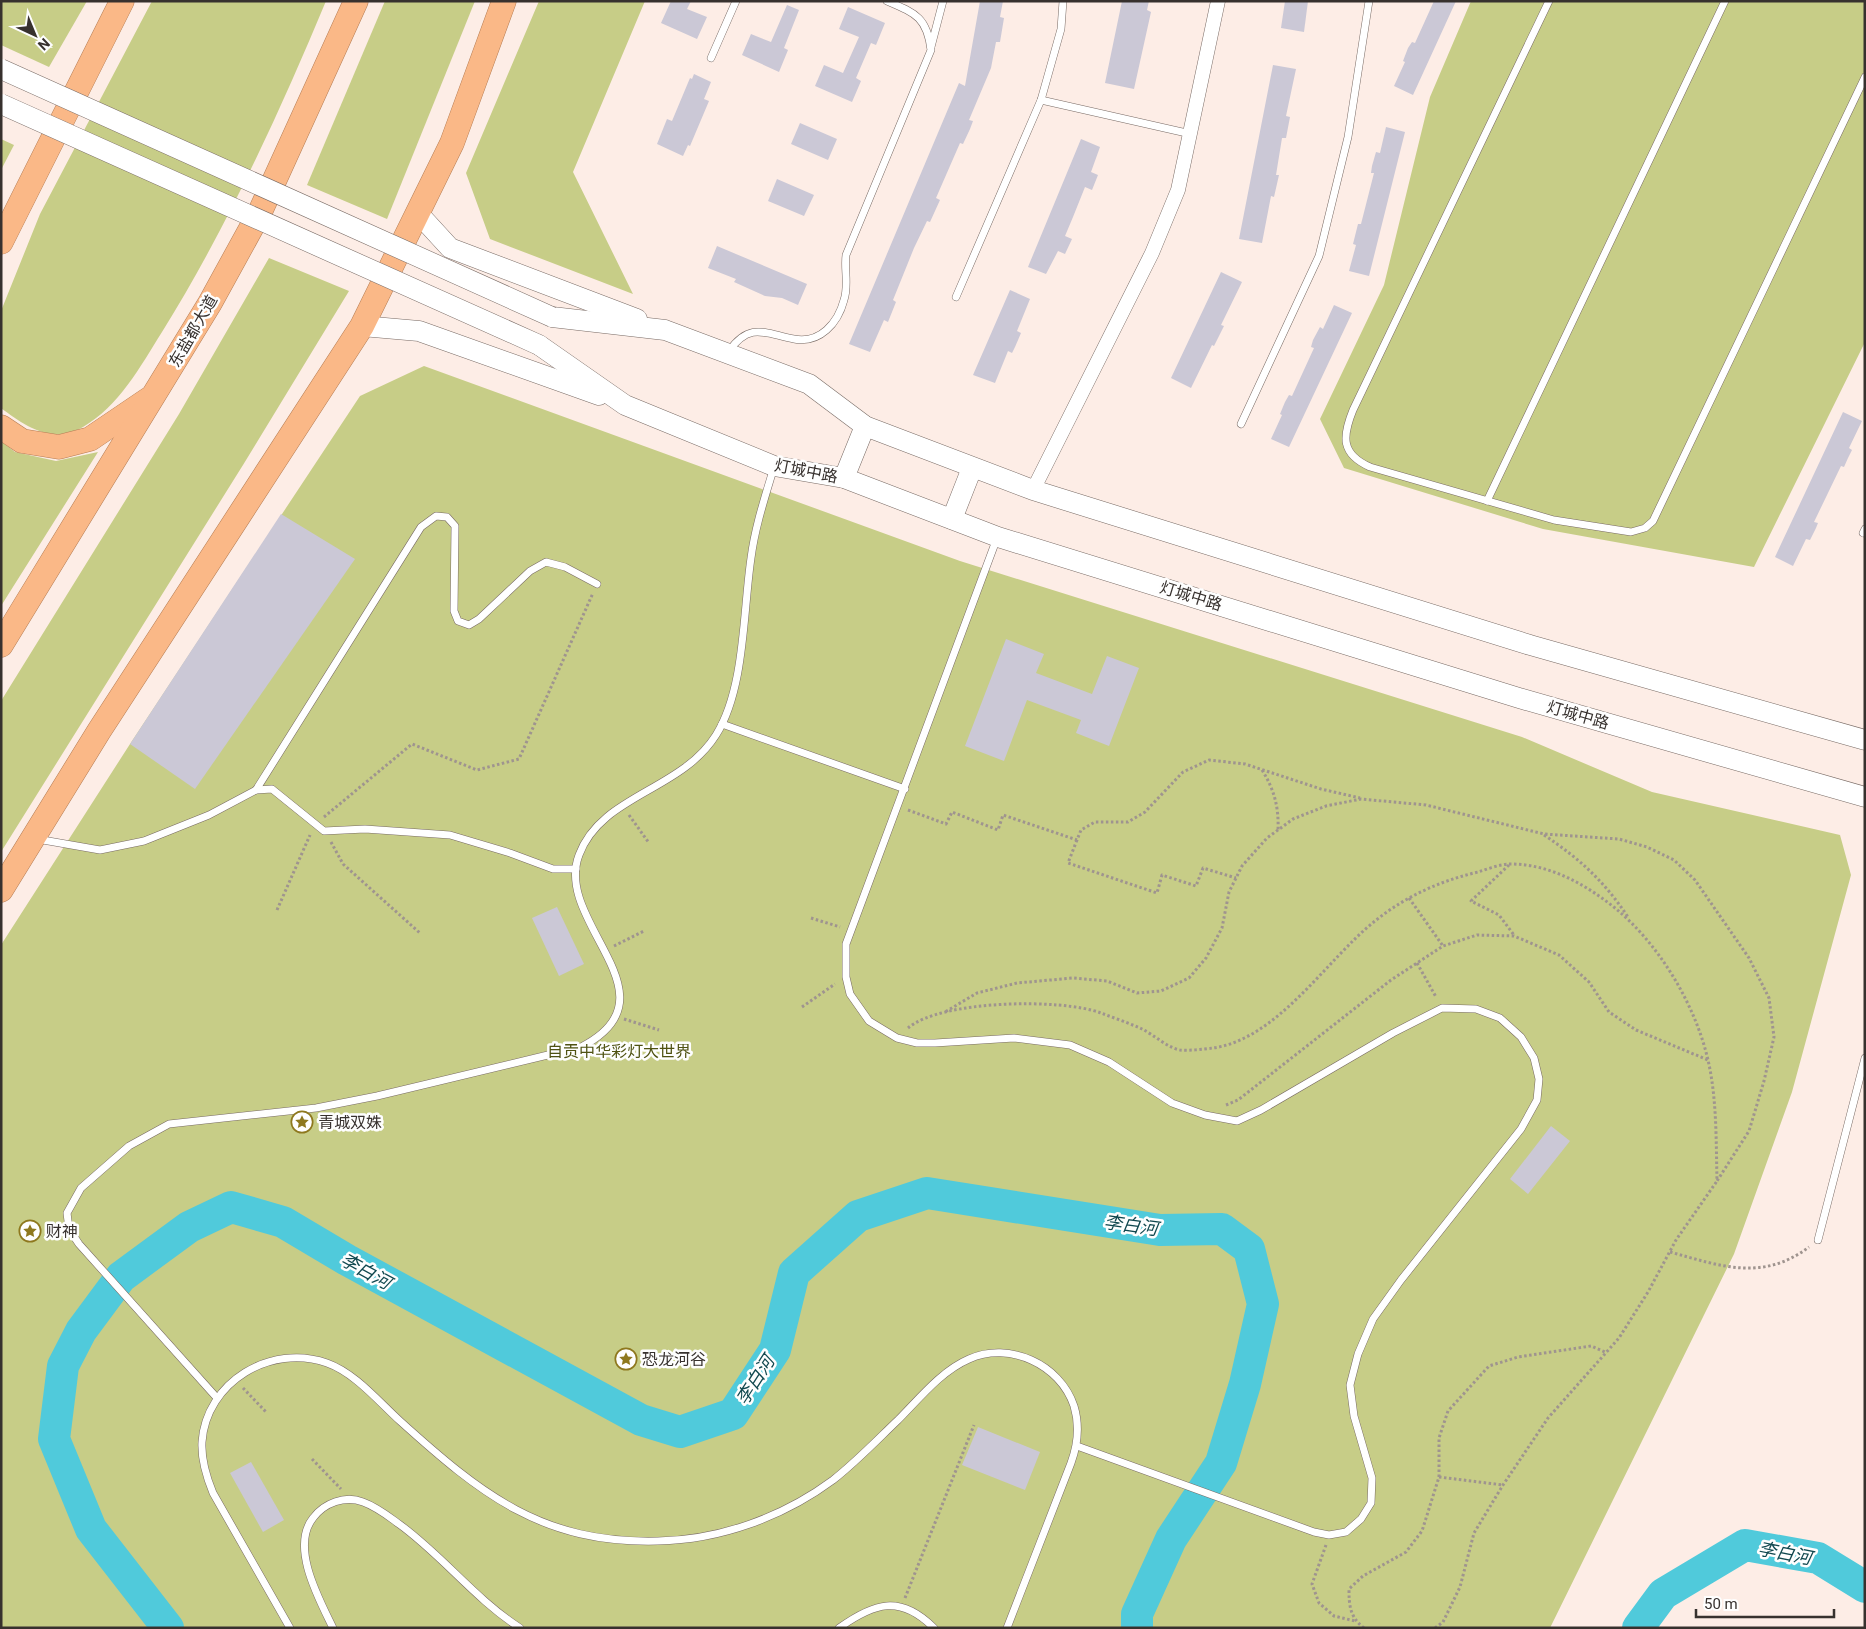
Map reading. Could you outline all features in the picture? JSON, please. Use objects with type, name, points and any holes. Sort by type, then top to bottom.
[{"type":"highway","points":[[1,242],[122,1]]},
{"type":"highway","name":"东盐都大道","points":[[1,645],[157,394],[210,303],[260,212],[356,1]]},
{"type":"highway","points":[[1,890],[32,838],[362,326],[452,143],[504,1]]},
{"type":"highway","points":[[1,427],[22,441],[60,447],[90,439],[157,394]]},
{"type":"main road","points":[[1,69],[552,317],[665,330]]},
{"type":"main road","name":"灯城中路","points":[[1,104],[539,345],[625,404],[774,466],[844,478],[998,537],[1519,698],[1865,797]]},
{"type":"main road","points":[[417,212],[450,248],[809,384],[864,426],[972,468],[1033,490],[1530,645],[1865,740]]},
{"type":"main road","points":[[362,326],[419,331],[625,404]]},
{"type":"main road","points":[[844,478],[864,426]]},
{"type":"main road","points":[[952,519],[972,468]]},
{"type":"street","points":[[1033,490],[1152,253],[1178,190],[1218,1]]},
{"type":"lane","points":[[711,58],[736,1]]},
{"type":"lane","points":[[887,1],[919,17],[929,36],[930,50]]},
{"type":"lane","points":[[728,352],[739,340],[750,334],[767,331],[796,340],[805,339],[824,333],[834,322],[844,302],[847,290],[846,254],[930,50],[943,1]]},
{"type":"lane","points":[[956,297],[1041,100],[1061,28],[1063,1]]},
{"type":"lane","points":[[1241,424],[1319,256],[1348,138],[1369,1]]},
{"type":"lane","points":[[1549,1],[1346,428],[1345,443],[1351,456],[1361,462],[1554,520],[1632,532],[1645,528],[1652,521],[1865,77]]},
{"type":"lane","points":[[1487,501],[1725,1]]},
{"type":"lane","points":[[1041,100],[1190,134]]},
{"type":"lane","points":[[217,1398],[79,1244],[69,1229],[67,1213],[81,1188],[129,1146],[169,1124],[316,1108],[424,1085],[581,1046],[606,1032],[616,1017],[620,1001],[619,983],[581,902],[577,890],[576,869],[584,843],[607,816],[680,773],[706,748],[722,724],[730,705],[736,681],[751,557],[758,518],[774,466]]},
{"type":"lane","points":[[256,790],[421,527],[436,516],[447,517],[455,526],[454,611],[458,621],[469,624],[479,619],[530,571],[546,562],[565,567],[597,584]]},
{"type":"lane","points":[[998,537],[850,931],[845,958],[846,977],[850,994],[869,1021],[896,1038],[917,1043],[1014,1038],[1070,1045],[1110,1062],[1172,1103],[1205,1115],[1237,1121],[1261,1110],[1393,1033],[1442,1008],[1476,1009],[1500,1018],[1521,1037],[1534,1058],[1539,1080],[1536,1100],[1521,1129],[1400,1280],[1373,1319],[1358,1354],[1350,1385],[1354,1416],[1372,1478],[1371,1503],[1360,1519],[1346,1532],[1329,1535],[1314,1532],[1271,1518],[1077,1446]]},
{"type":"lane","points":[[722,724],[905,788]]},
{"type":"lane","points":[[32,838],[100,850],[144,841],[209,814],[256,790],[272,789],[324,831],[365,829],[450,835],[510,852],[553,869],[576,869]]},
{"type":"lane","points":[[1818,1240],[1865,1058]]},
{"type":"lane","points":[[290,1628],[213,1493],[206,1476],[202,1458],[202,1439],[207,1418],[217,1398],[235,1379],[250,1369],[268,1361],[290,1357],[312,1358],[328,1363],[353,1378],[455,1471],[494,1498],[517,1511],[559,1528],[631,1542],[695,1539],[717,1534],[774,1515],[805,1499],[857,1459],[942,1376],[970,1358],[990,1352],[1006,1353],[1038,1362],[1061,1382],[1075,1408],[1078,1437],[1077,1446],[1007,1628]]},
{"type":"lane","points":[[333,1628],[305,1557],[304,1536],[311,1519],[319,1510],[331,1503],[345,1499],[362,1501],[380,1510],[410,1532],[494,1610],[520,1628]]},
{"type":"lane","points":[[839,1628],[868,1608],[883,1606],[902,1608],[924,1618],[934,1628]]},
{"type":"path","points":[[277,910],[315,824],[412,744],[477,770],[519,759],[597,584]]},
{"type":"path","points":[[1236,878],[1203,868],[1196,886],[1162,875],[1157,893],[1068,863],[1081,830],[1095,822],[1128,822],[1145,812],[1183,772],[1210,760],[1245,764],[1321,789],[1360,799],[1426,805],[1544,834],[1619,839],[1647,847],[1674,860],[1695,880],[1749,958],[1768,998],[1774,1037],[1749,1131],[1670,1252],[1619,1338],[1548,1418],[1503,1485],[1474,1533],[1460,1587],[1443,1622],[1435,1628]]},
{"type":"path","points":[[1261,770],[1272,786],[1279,814],[1278,830]]},
{"type":"path","points":[[945,1012],[977,993],[1017,983],[1073,978],[1107,981],[1137,993],[1161,991],[1189,978],[1206,958],[1222,928],[1229,892],[1242,866],[1266,838],[1301,816],[1326,806],[1360,799]]},
{"type":"path","points":[[623,806],[649,844]]},
{"type":"path","points":[[898,806],[946,824],[952,812],[998,830],[1004,815],[1077,840]]},
{"type":"path","points":[[324,831],[343,864],[421,934]]},
{"type":"path","points":[[1544,834],[1577,856],[1610,889],[1630,920],[1660,956],[1689,1008],[1708,1060],[1714,1112],[1718,1180]]},
{"type":"path","points":[[896,1038],[912,1024],[926,1017],[945,1012],[992,1006],[1044,1003],[1097,1011],[1141,1029],[1179,1050],[1215,1048],[1249,1036],[1292,1004],[1375,921],[1409,898],[1446,879],[1509,864],[1547,869],[1590,888],[1630,920]]},
{"type":"path","points":[[1509,864],[1471,901],[1499,915],[1514,936]]},
{"type":"path","points":[[1409,898],[1443,946]]},
{"type":"path","points":[[812,918],[850,931]]},
{"type":"path","points":[[604,950],[644,931]]},
{"type":"path","points":[[1417,962],[1442,1008]]},
{"type":"path","points":[[802,1007],[846,977]]},
{"type":"path","points":[[616,1017],[659,1030]]},
{"type":"path","points":[[1670,1252],[1714,1264],[1751,1270],[1793,1259],[1818,1240]]},
{"type":"path","points":[[1355,1621],[1349,1607],[1349,1590],[1363,1576],[1406,1552],[1422,1531],[1439,1477],[1439,1438],[1448,1411],[1489,1366],[1518,1357],[1591,1346],[1607,1352]]},
{"type":"path","points":[[235,1379],[266,1413]]},
{"type":"path","points":[[902,1608],[974,1425]]},
{"type":"path","points":[[312,1459],[351,1500]]},
{"type":"path","points":[[1439,1477],[1503,1485]]},
{"type":"path","points":[[1329,1535],[1312,1584],[1319,1603],[1334,1616],[1355,1621],[1364,1628]]},
{"type":"green space","points":[[1,1],[87,1],[49,67],[1,45]]},
{"type":"green space","points":[[152,1],[326,1],[271,128],[229,212],[208,253],[145,359],[128,385],[96,418],[72,432],[50,434],[29,427],[1,408],[1,311],[40,214]]},
{"type":"green space","points":[[385,1],[475,1],[387,219],[307,185]]},
{"type":"green space","points":[[539,1],[645,1],[573,172],[633,294],[490,239],[466,173]]},
{"type":"green space","points":[[1471,1],[1865,1],[1865,342],[1754,567],[1543,529],[1344,468],[1320,419],[1384,285],[1430,97]]},
{"type":"green space","points":[[1,139],[14,145],[1,170]]},
{"type":"green space","points":[[269,258],[349,291],[243,465],[1,852],[1,701],[179,414]]},
{"type":"green space","name":"自贡中华彩灯大世界","points":[[424,366],[960,561],[1522,737],[1652,792],[1840,835],[1851,875],[1792,1092],[1734,1254],[1550,1628],[1,1628],[1,945],[130,744],[360,396]]},
{"type":"green space","points":[[1,441],[15,452],[56,461],[98,452],[1,606]]},
{"type":"building","points":[[671,1],[691,1],[687,9],[707,17],[697,39],[661,23]]},
{"type":"building","points":[[980,1],[1003,1],[1000,17],[1004,18],[1000,42],[996,42],[991,68],[969,120],[973,121],[970,129],[963,144],[960,143],[936,198],[940,200],[930,222],[927,221],[914,248],[893,300],[896,302],[888,322],[884,320],[870,352],[849,344],[959,83],[965,86]]},
{"type":"building","points":[[1122,1],[1149,1],[1147,10],[1151,12],[1134,89],[1105,83]]},
{"type":"building","points":[[1285,1],[1308,1],[1304,32],[1281,28]]},
{"type":"building","points":[[1434,1],[1456,1],[1413,95],[1394,86],[1405,62],[1403,61],[1408,48],[1412,42],[1415,43]]},
{"type":"building","points":[[787,5],[799,10],[784,48],[788,50],[779,72],[742,55],[751,34],[771,42]]},
{"type":"building","points":[[848,7],[885,23],[876,45],[871,43],[856,78],[861,81],[852,102],[815,86],[824,65],[843,73],[859,37],[839,29]]},
{"type":"building","points":[[1273,65],[1296,69],[1286,116],[1290,117],[1286,138],[1282,138],[1276,175],[1279,175],[1274,197],[1271,196],[1262,243],[1239,239]]},
{"type":"building","points":[[694,74],[711,82],[704,99],[709,101],[690,146],[688,145],[683,156],[657,144],[667,119],[672,121],[690,78],[692,79]]},
{"type":"building","points":[[800,123],[837,139],[828,160],[791,144]]},
{"type":"building","points":[[1386,127],[1405,132],[1369,276],[1349,271],[1356,245],[1353,244],[1358,224],[1361,224],[1374,173],[1371,173],[1372,166],[1376,152],[1380,153]]},
{"type":"building","points":[[1081,139],[1100,147],[1091,172],[1098,175],[1092,190],[1085,187],[1065,236],[1072,239],[1065,254],[1058,251],[1046,274],[1028,267]]},
{"type":"building","points":[[777,179],[814,195],[804,216],[768,201]]},
{"type":"building","points":[[717,246],[807,284],[798,305],[782,298],[765,296],[734,282],[736,279],[708,268]]},
{"type":"building","points":[[1221,272],[1242,282],[1221,325],[1224,326],[1214,346],[1212,345],[1191,388],[1171,378]]},
{"type":"building","points":[[1010,290],[1030,299],[1017,331],[1021,333],[1012,353],[1008,351],[995,383],[973,375]]},
{"type":"building","points":[[1334,305],[1352,313],[1289,447],[1271,439],[1282,415],[1280,414],[1285,402],[1289,395],[1292,396],[1314,348],[1311,347],[1313,340],[1320,327],[1323,329]]},
{"type":"building","points":[[1843,412],[1862,421],[1849,448],[1852,450],[1844,467],[1841,466],[1814,522],[1818,523],[1816,528],[1810,540],[1806,539],[1793,566],[1775,557]]},
{"type":"building","points":[[281,514],[355,559],[195,789],[130,744]]},
{"type":"building","points":[[1006,639],[1044,654],[1036,673],[1092,694],[1107,656],[1139,668],[1109,746],[1076,733],[1081,720],[1027,700],[1004,761],[965,746]]},
{"type":"building","points":[[557,907],[584,964],[559,976],[532,918]]},
{"type":"building","points":[[1551,1126],[1570,1141],[1528,1194],[1510,1179]]},
{"type":"building","points":[[978,1427],[1040,1452],[1025,1490],[962,1465]]},
{"type":"building","points":[[251,1462],[284,1520],[263,1532],[230,1473]]},
{"type":"waterway","name":"李白河","points":[[168,1628],[91,1529],[54,1439],[63,1366],[81,1331],[121,1277],[189,1227],[231,1207],[283,1222],[347,1260],[641,1420],[680,1432],[733,1414],[775,1350],[794,1273],[858,1216],[927,1193],[1160,1230],[1222,1229],[1249,1249],[1263,1304],[1245,1384],[1221,1463],[1171,1539],[1137,1614],[1137,1628]]},
{"type":"waterway","name":"李白河","points":[[1638,1628],[1663,1594],[1745,1545],[1818,1558],[1865,1587]]},
{"type":"place","name":"青城双姝","points":[[302,1122]]},
{"type":"place","name":"财神","points":[[30,1231]]},
{"type":"place","name":"恐龙河谷","points":[[626,1359]]}]
